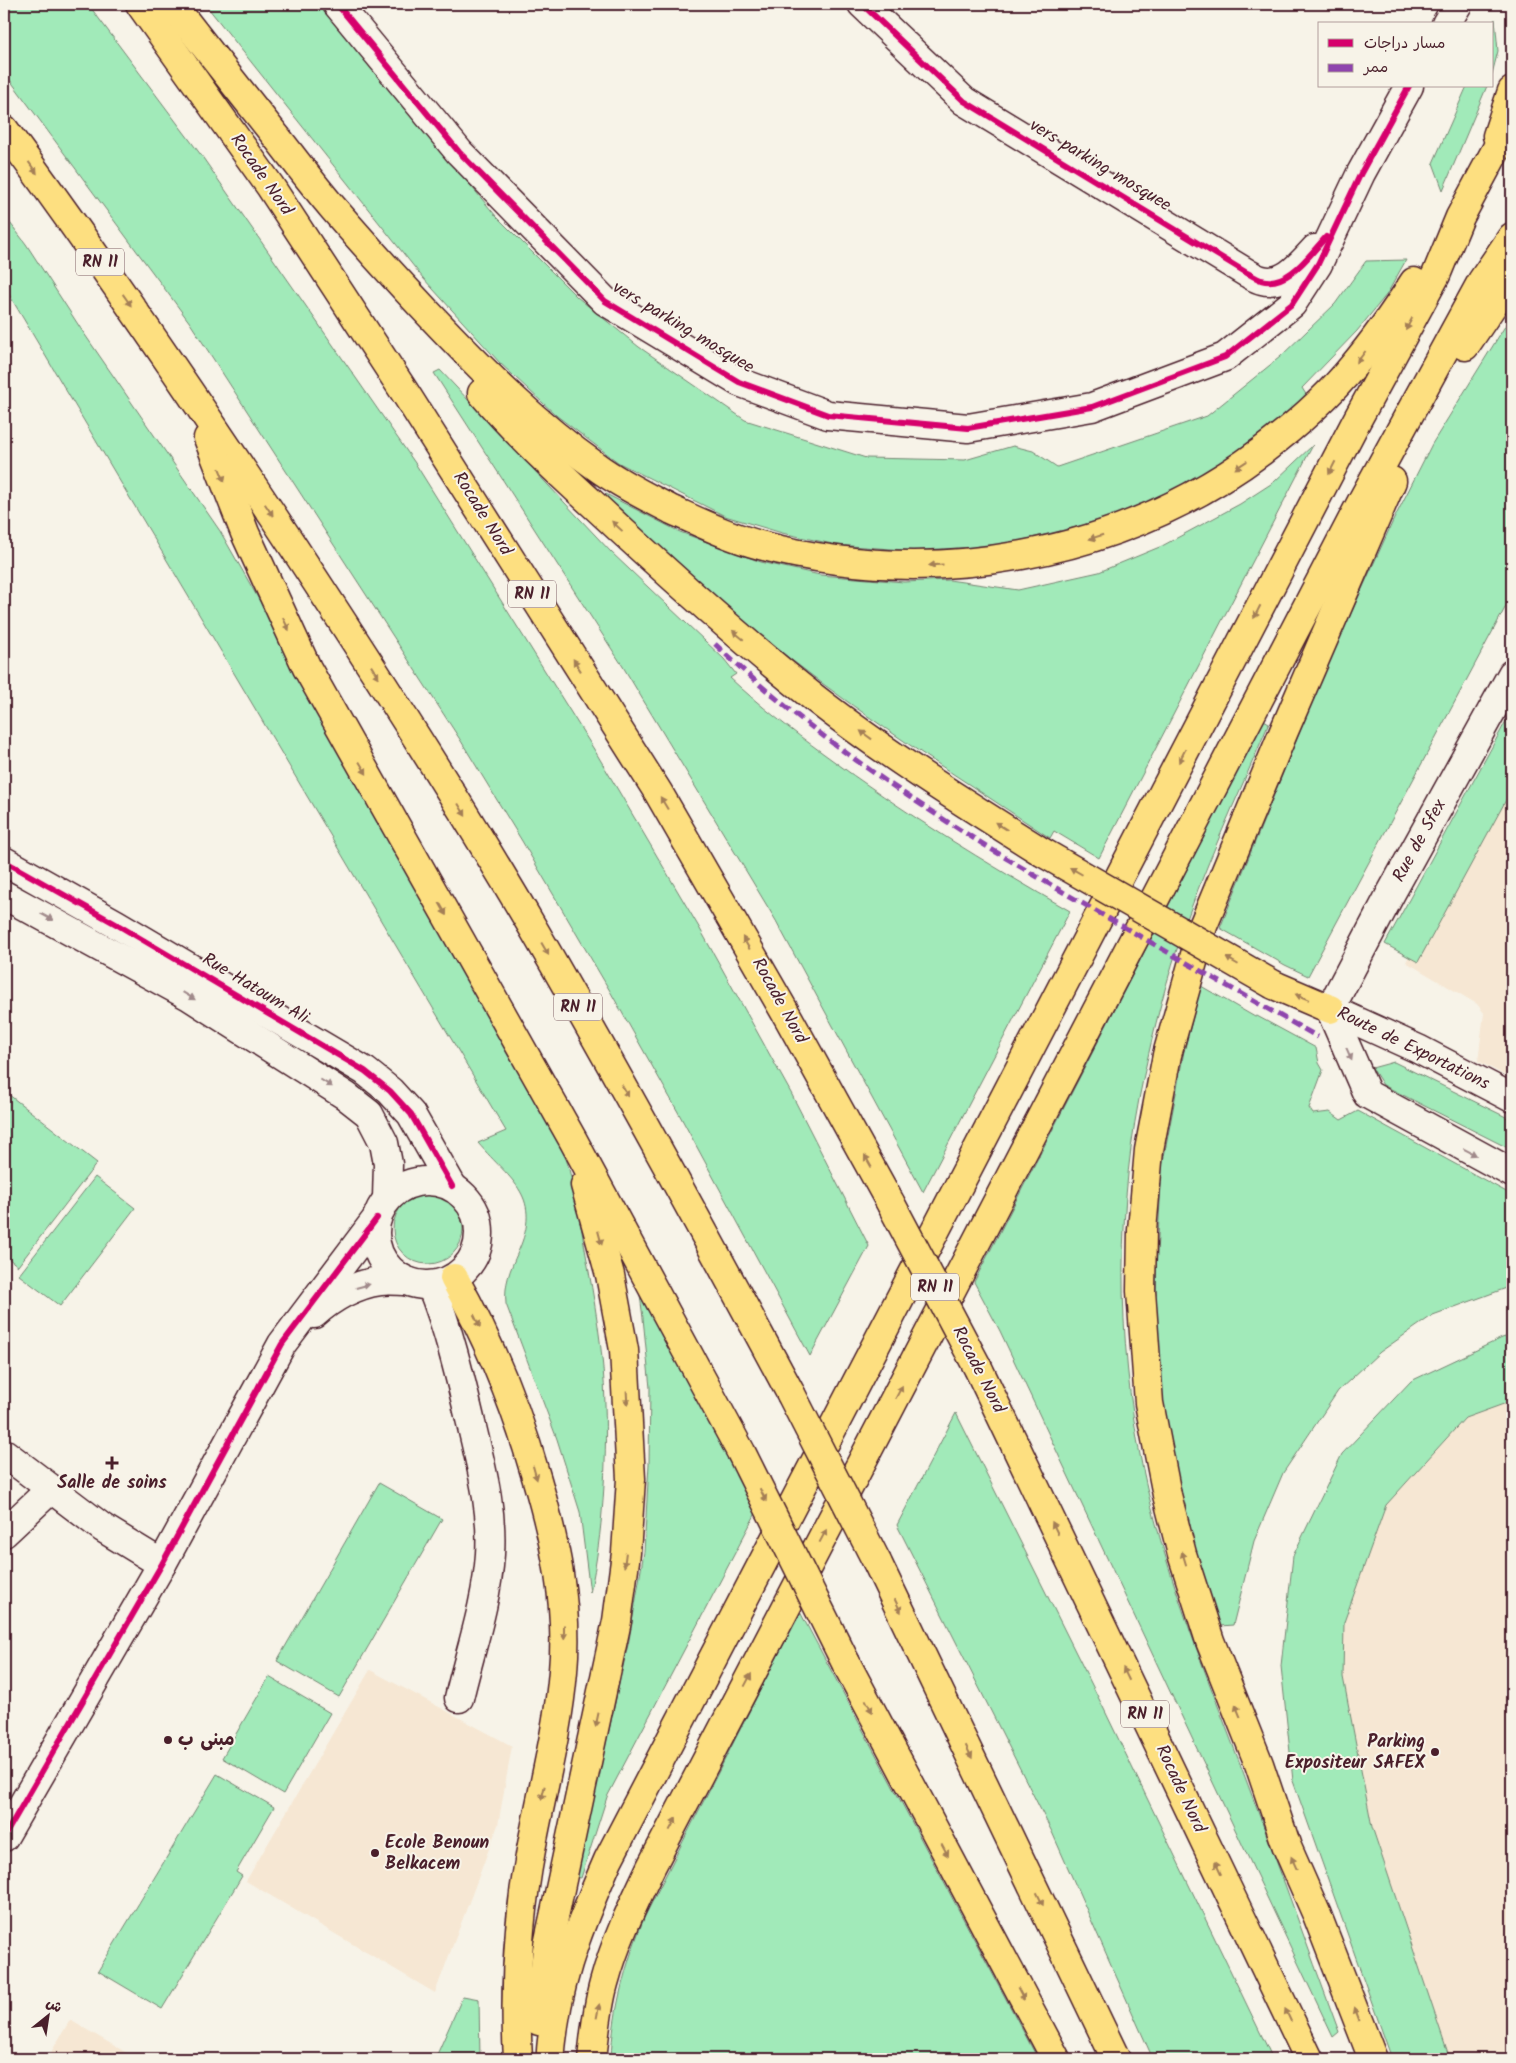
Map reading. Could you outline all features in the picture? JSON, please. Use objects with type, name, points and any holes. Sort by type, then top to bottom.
[{"type":"highway","name":"Rocade Nord","points":[[140,4],[270,186],[404,391],[658,792],[785,1010],[979,1370],[1309,2059]]},
{"type":"highway","points":[[172,4],[330,205],[377,259],[512,400],[561,441],[593,465],[644,496],[726,534],[757,544],[847,561],[880,565],[930,565],[991,561],[1070,545],[1150,517],[1230,472],[1284,433],[1318,402],[1354,365],[1460,218]]},
{"type":"highway","points":[[1481,177],[1512,91]]},
{"type":"highway","points":[[551,2059],[557,2007],[566,1968],[589,1904],[608,1860],[1353,429],[1436,275],[1460,218],[1512,120]]},
{"type":"highway","name":"RN 11","points":[[4,129],[82,236],[194,396],[437,768],[526,918],[673,1174],[791,1394],[877,1562],[1116,2059]]},
{"type":"highway","points":[[1481,177],[1497,156],[1512,143]]},
{"type":"highway","points":[[592,2059],[597,2015],[604,1982],[619,1937],[651,1867],[1362,501],[1482,281],[1512,237]]},
{"type":"highway","points":[[377,259],[424,324],[495,408],[566,479],[726,626],[814,698],[899,759],[1042,852],[1274,985],[1330,1009]]},
{"type":"highway","points":[[1467,308],[1512,269]]},
{"type":"highway","points":[[1373,2059],[1324,1932],[1286,1847],[1259,1764],[1210,1640],[1174,1525],[1149,1403],[1141,1291],[1142,1230],[1149,1150],[1158,1098],[1167,1055],[1203,926],[1284,730],[1386,493],[1421,420],[1462,350],[1512,277]]},
{"type":"highway","points":[[1421,420],[1441,355]]},
{"type":"highway","points":[[194,396],[245,533],[307,668],[573,1140],[741,1452],[846,1663],[1056,2059]]},
{"type":"highway","points":[[538,2059],[539,2012],[547,1950],[617,1621],[626,1554],[631,1478],[624,1350],[610,1275],[573,1140]]},
{"type":"highway","points":[[431,1282],[482,1331],[522,1427],[549,1520],[562,1586],[564,1670],[548,1774],[531,1849],[523,1900],[516,2003],[518,2059]]},
{"type":"street","name":"vers parking mosquee","points":[[337,4],[459,152],[605,302],[738,382],[828,415],[968,428],[1092,407],[1225,357],[1292,304],[1318,264],[1361,172],[1408,88]]},
{"type":"street","name":"vers parking mosquee","points":[[862,4],[964,101],[1262,281],[1281,279],[1294,271],[1334,228]]},
{"type":"street","points":[[1447,22],[1458,4]]},
{"type":"street","name":"Rue de Sfex","points":[[1330,1009],[1391,893],[1512,674]]},
{"type":"street","name":"Rue Hatoum Ali","points":[[4,861],[116,924],[365,1071],[390,1091],[411,1114],[452,1186]]},
{"type":"street","points":[[4,895],[189,996],[354,1102],[369,1114],[384,1143],[388,1164],[382,1208],[374,1233],[377,1248],[383,1262],[394,1273],[431,1282]]},
{"type":"street","name":"Route de Exportations","points":[[1330,1009],[1418,1049],[1512,1098]]},
{"type":"street","name":"Route de Exportations","points":[[1330,1009],[1367,1094],[1512,1173]]},
{"type":"street","points":[[4,1837],[162,1564],[282,1344],[382,1208],[401,1187],[417,1181],[435,1180],[452,1186],[466,1197],[477,1213],[480,1231],[478,1250],[469,1266],[431,1282],[380,1281],[354,1288],[326,1303],[282,1344]]},
{"type":"street","points":[[431,1282],[442,1313],[463,1388],[488,1497],[491,1525],[487,1581],[459,1698]]},
{"type":"street","points":[[4,1453],[103,1528],[162,1564]]},
{"type":"street","points":[[4,1533],[51,1489]]},
{"type":"shaded area","points":[[1512,751],[1512,1079],[1478,1061],[1484,1013],[1477,1004],[1406,962]]},
{"type":"shaded area","name":"Parking Expositeur SAFEX","points":[[1512,1401],[1512,2059],[1450,2059],[1372,1827],[1343,1677],[1344,1622],[1386,1505],[1465,1418]]},
{"type":"shaded area","name":"Ecole Benoun Belkacem","points":[[370,1670],[512,1746],[498,1825],[435,1993],[246,1881]]},
{"type":"shaded area","points":[[70,2020],[137,2059],[47,2059]]},
{"type":"green space","points":[[4,4],[88,4],[201,155],[415,463],[595,751],[700,929],[791,1093],[869,1246],[810,1356],[610,991],[461,741],[190,323],[4,72]]},
{"type":"green space","points":[[205,4],[320,4],[496,216],[577,297],[639,347],[745,420],[866,458],[965,460],[1013,446],[1033,451],[1057,467],[1207,416],[1280,357],[1335,304],[1366,261],[1406,260],[1387,294],[1357,331],[1302,388],[1307,396],[1252,442],[1206,473],[1143,505],[1097,522],[986,549],[918,551],[837,545],[782,533],[725,516],[619,463],[557,416],[500,363],[423,278]]},
{"type":"green space","points":[[1495,19],[1498,51],[1494,66],[1494,22]]},
{"type":"green space","points":[[1466,88],[1486,88],[1443,190],[1433,163]]},
{"type":"green space","points":[[4,215],[26,244],[81,329],[220,531],[551,1114],[568,1163],[595,1307],[603,1365],[605,1474],[598,1547],[590,1593],[580,1512],[557,1439],[506,1304],[508,1277],[525,1233],[527,1217],[525,1203],[520,1191],[512,1180],[478,1143],[506,1131],[4,286]]},
{"type":"green space","points":[[1512,315],[1512,595],[1308,976],[1220,928],[1322,677],[1393,521],[1432,444]]},
{"type":"green space","points":[[440,370],[611,552],[724,659],[736,674],[730,678],[776,718],[914,817],[1070,911],[923,1192],[775,919],[622,665],[434,373]]},
{"type":"green space","points":[[1313,445],[1099,858],[1054,831],[1050,838],[820,682],[741,619],[602,498],[606,494],[680,532],[761,562],[820,575],[904,582],[949,580],[1018,590],[1099,572],[1162,546],[1240,504],[1274,482]]},
{"type":"green space","points":[[1512,710],[1512,789],[1418,962],[1385,944]]},
{"type":"green space","points":[[1264,720],[1269,723],[1209,862],[1178,946],[1147,1061],[1131,1147],[1126,1195],[1123,1244],[1125,1343],[1137,1441],[1147,1488],[1166,1558],[1201,1660],[1339,2032],[1333,2037],[1000,1331],[974,1282]]},
{"type":"green space","points":[[1201,986],[1255,1017],[1257,1016],[1316,1048],[1319,1063],[1323,1070],[1309,1108],[1313,1114],[1330,1112],[1341,1120],[1358,1111],[1512,1195],[1512,1286],[1433,1315],[1380,1352],[1338,1391],[1283,1473],[1254,1541],[1233,1625],[1220,1626],[1188,1530],[1163,1416],[1156,1315],[1156,1271],[1162,1167],[1184,1051]]},
{"type":"green space","points":[[1394,1062],[1512,1120],[1512,1150],[1383,1085],[1372,1068]]},
{"type":"green space","points":[[4,1091],[97,1163],[18,1266],[4,1255]]},
{"type":"green space","points":[[95,1177],[135,1208],[60,1306],[19,1275]]},
{"type":"green space","points":[[428,1194],[441,1197],[453,1204],[460,1216],[463,1229],[460,1242],[453,1254],[441,1261],[428,1264],[415,1261],[403,1254],[396,1242],[393,1229],[396,1216],[403,1204],[415,1197]]},
{"type":"green space","points":[[637,1272],[757,1511],[607,1797],[581,1878],[576,1877],[629,1640],[644,1552],[649,1464],[650,1388]]},
{"type":"green space","points":[[1512,1335],[1512,1401],[1465,1418],[1386,1505],[1344,1622],[1343,1677],[1372,1827],[1450,2059],[1392,2059],[1293,1781],[1281,1666],[1293,1556],[1342,1454],[1411,1381]]},
{"type":"green space","points":[[956,1413],[1103,1707],[1273,2059],[1153,2059],[1052,1832],[897,1525]]},
{"type":"green space","points":[[379,1483],[442,1519],[339,1697],[277,1661]]},
{"type":"green space","points":[[800,1612],[1038,2059],[611,2059],[614,2022],[626,1968],[645,1916]]},
{"type":"green space","points":[[269,1677],[330,1713],[283,1794],[222,1758]]},
{"type":"green space","points":[[217,1774],[274,1807],[236,1872],[242,1876],[162,2009],[98,1971]]},
{"type":"green space","points":[[463,1996],[479,1999],[480,2059],[435,2059]]},
{"type":"marked path","points":[[715,644],[759,684],[806,722],[903,793],[1004,857],[1318,1037]]},
{"type":"cycle path","points":[[337,4],[459,152],[605,301],[739,382],[828,415],[968,428],[1092,407],[1225,357],[1292,304],[1318,264],[1361,173],[1408,88]]},
{"type":"cycle path","points":[[862,4],[964,101],[1247,273],[1261,280],[1271,281],[1280,279],[1298,268],[1326,237]]},
{"type":"cycle path","points":[[4,861],[116,924],[365,1071],[390,1091],[411,1114],[452,1186]]},
{"type":"cycle path","points":[[4,1837],[162,1564],[282,1344],[377,1218]]},
{"type":"place","name":"Salle de soins","points":[[112,1463]]},
{"type":"place","name":"مبنى ب","points":[[168,1740]]},
{"type":"place","name":"Parking Expositeur SAFEX","points":[[1435,1752]]},
{"type":"place","name":"Ecole Benoun Belkacem","points":[[375,1853]]}]
